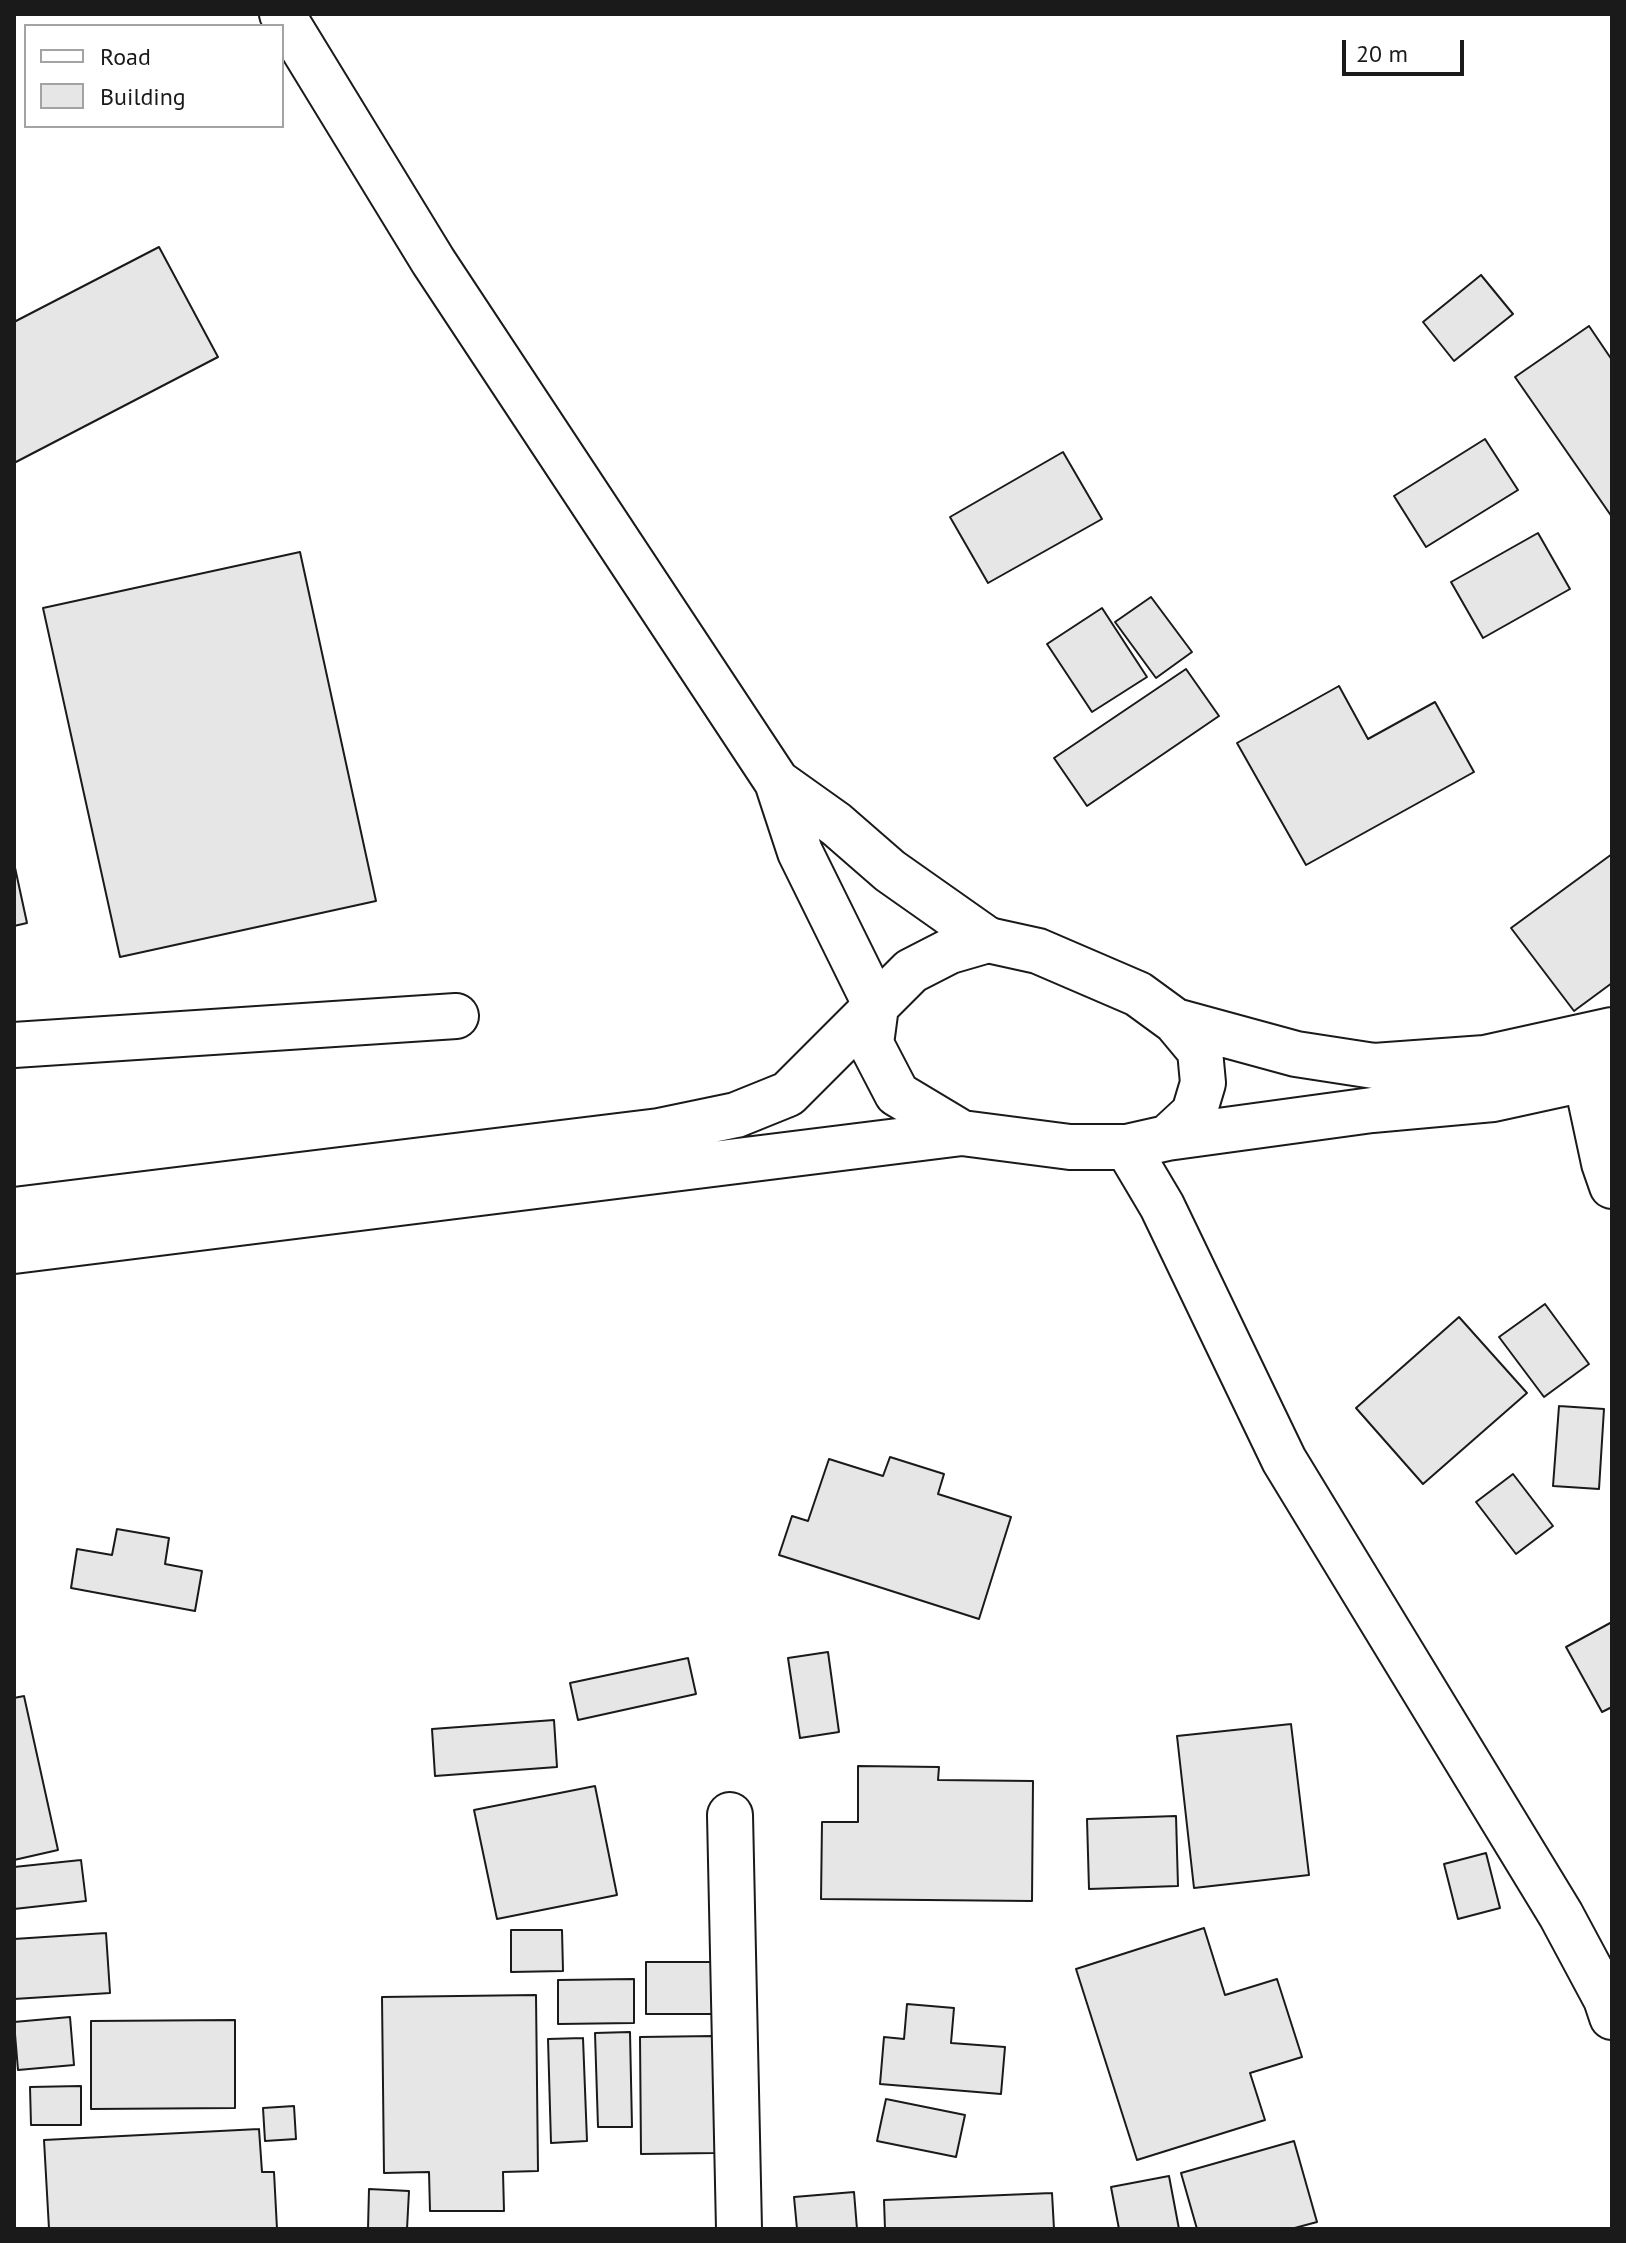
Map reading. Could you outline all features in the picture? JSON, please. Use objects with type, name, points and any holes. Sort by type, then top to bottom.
[{"type":"main road","points":[[282,14],[433,261],[777,782],[800,852],[876,1006],[871,1044],[897,1094],[962,1133]]},
{"type":"main road","points":[[777,782],[836,824],[890,871],[988,940],[1038,951],[1124,987],[1175,1021],[1200,1051],[1203,1083],[1194,1113],[1147,1143]]},
{"type":"main road","points":[[14,1210],[659,1131],[736,1115],[788,1094],[911,971],[950,951],[988,940]]},
{"type":"main road","points":[[14,1045],[456,1016]]},
{"type":"main road","points":[[1175,1021],[1296,1054],[1374,1066],[1485,1058],[1612,1030]]},
{"type":"main road","points":[[14,1251],[962,1133],[1070,1147],[1147,1143],[1357,1112],[1493,1099],[1599,1076],[1604,1163],[1612,1186]]},
{"type":"main road","points":[[1147,1143],[1162,1206],[1284,1460],[1561,1915],[1606,1999],[1612,2017]]},
{"type":"main road","points":[[730,1815],[739,2229]]},
{"type":"building","points":[[159,247],[218,357],[14,463],[14,322]]},
{"type":"building","points":[[1481,275],[1513,314],[1454,361],[1423,322]]},
{"type":"building","points":[[1589,326],[1612,360],[1612,517],[1515,377]]},
{"type":"building","points":[[1485,439],[1518,490],[1426,547],[1394,496]]},
{"type":"building","points":[[1063,452],[1102,519],[988,583],[950,517]]},
{"type":"building","points":[[1538,533],[1570,589],[1483,638],[1451,582]]},
{"type":"building","points":[[300,552],[376,901],[120,957],[43,608]]},
{"type":"building","points":[[1151,597],[1192,652],[1156,678],[1115,622]]},
{"type":"building","points":[[1102,608],[1147,677],[1092,712],[1047,644]]},
{"type":"building","points":[[1186,669],[1219,716],[1087,806],[1054,758]]},
{"type":"building","points":[[1339,686],[1368,739],[1435,702],[1474,772],[1306,865],[1237,743]]},
{"type":"building","points":[[1612,854],[1612,983],[1574,1011],[1511,928]]},
{"type":"building","points":[[14,863],[27,923],[14,926]]},
{"type":"building","points":[[1545,1304],[1589,1364],[1544,1397],[1499,1337]]},
{"type":"building","points":[[1459,1317],[1527,1393],[1423,1484],[1356,1408]]},
{"type":"building","points":[[1559,1406],[1604,1409],[1599,1489],[1553,1486]]},
{"type":"building","points":[[890,1457],[944,1474],[938,1494],[1011,1517],[979,1619],[779,1555],[792,1516],[808,1521],[829,1459],[883,1476]]},
{"type":"building","points":[[1513,1474],[1553,1526],[1516,1554],[1476,1502]]},
{"type":"building","points":[[117,1529],[169,1538],[165,1564],[202,1571],[195,1611],[71,1588],[77,1549],[112,1555]]},
{"type":"building","points":[[1612,1622],[1612,1707],[1602,1712],[1566,1647]]},
{"type":"building","points":[[828,1652],[839,1732],[800,1738],[788,1658]]},
{"type":"building","points":[[688,1658],[696,1694],[578,1720],[570,1683]]},
{"type":"building","points":[[24,1696],[58,1850],[14,1860],[14,1698]]},
{"type":"building","points":[[554,1720],[557,1767],[435,1776],[432,1729]]},
{"type":"building","points":[[1291,1724],[1309,1875],[1194,1888],[1177,1736]]},
{"type":"building","points":[[858,1766],[939,1767],[938,1780],[1033,1781],[1032,1901],[821,1899],[822,1822],[858,1822]]},
{"type":"building","points":[[595,1786],[617,1895],[497,1919],[474,1810]]},
{"type":"building","points":[[1176,1816],[1178,1886],[1089,1889],[1087,1819]]},
{"type":"building","points":[[1486,1853],[1500,1908],[1458,1919],[1444,1864]]},
{"type":"building","points":[[81,1860],[86,1901],[14,1909],[14,1867]]},
{"type":"building","points":[[1204,1928],[1225,1995],[1277,1979],[1302,2057],[1250,2073],[1265,2120],[1137,2160],[1076,1969]]},
{"type":"building","points":[[511,1930],[562,1930],[563,1971],[511,1972]]},
{"type":"building","points":[[106,1933],[110,1993],[14,1999],[14,1939]]},
{"type":"building","points":[[646,1962],[723,1962],[723,2014],[646,2014]]},
{"type":"building","points":[[634,1979],[634,2023],[558,2024],[558,1980]]},
{"type":"building","points":[[536,1995],[538,2171],[503,2172],[504,2211],[430,2211],[429,2172],[384,2173],[382,1997]]},
{"type":"building","points":[[907,2004],[954,2008],[951,2043],[1005,2047],[1001,2094],[880,2084],[884,2037],[904,2039]]},
{"type":"building","points":[[70,2017],[74,2065],[18,2070],[14,2022]]},
{"type":"building","points":[[235,2020],[235,2108],[91,2109],[91,2021]]},
{"type":"building","points":[[630,2032],[632,2127],[598,2127],[595,2033]]},
{"type":"building","points":[[714,2036],[715,2153],[641,2154],[640,2037]]},
{"type":"building","points":[[583,2038],[587,2141],[551,2143],[548,2039]]},
{"type":"building","points":[[81,2086],[81,2125],[31,2125],[30,2087]]},
{"type":"building","points":[[886,2099],[965,2115],[956,2157],[877,2141]]},
{"type":"building","points":[[294,2106],[296,2139],[265,2141],[263,2108]]},
{"type":"building","points":[[259,2129],[262,2172],[274,2172],[277,2229],[49,2229],[44,2140]]},
{"type":"building","points":[[1294,2141],[1317,2222],[1291,2229],[1197,2229],[1181,2173]]},
{"type":"building","points":[[1169,2176],[1179,2229],[1119,2229],[1111,2187]]},
{"type":"building","points":[[369,2189],[409,2191],[407,2229],[368,2229]]},
{"type":"building","points":[[854,2192],[857,2229],[797,2229],[794,2197]]},
{"type":"building","points":[[1052,2193],[1054,2229],[885,2229],[884,2200]]}]
